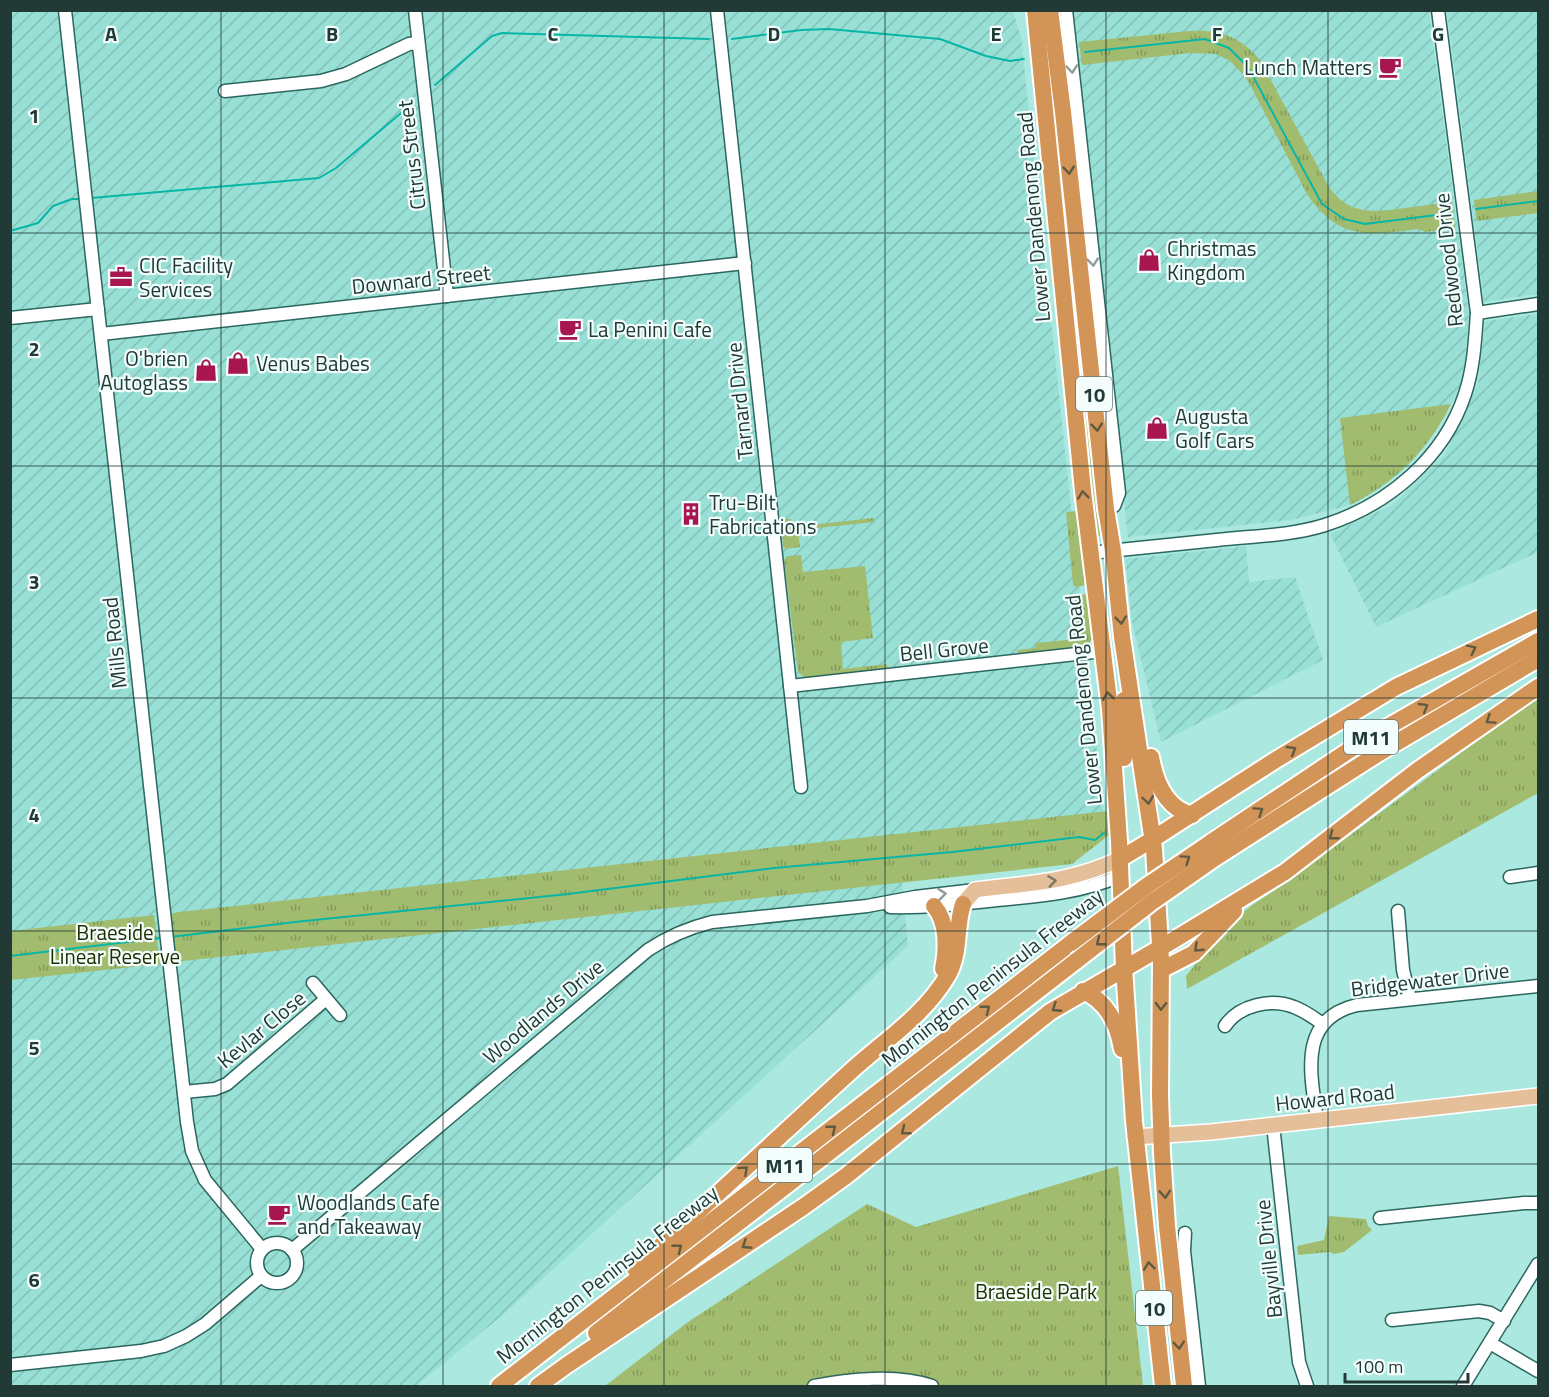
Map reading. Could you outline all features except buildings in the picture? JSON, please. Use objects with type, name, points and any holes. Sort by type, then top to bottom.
[{"type":"highway","points":[[1028,10],[1038,33]]},
{"type":"highway","name":"Lower Dandenong Road","points":[[1035,10],[1090,553],[1103,651],[1124,856]]},
{"type":"highway","name":"Lower Dandenong Road","points":[[1056,13],[1066,136],[1106,509],[1153,839],[1161,948],[1161,1136],[1167,1226],[1184,1386]]},
{"type":"highway","points":[[1124,856],[1396,687],[1539,619]]},
{"type":"highway","name":"Mornington Peninsula Freeway","points":[[529,1386],[1152,902],[1213,851],[1363,741],[1539,641]]},
{"type":"highway","points":[[1120,876],[1126,868],[1124,856],[1125,652]]},
{"type":"highway","name":"Mornington Peninsula Freeway","points":[[499,1386],[1148,885],[1213,851],[1539,659]]},
{"type":"highway","points":[[1128,675],[1145,722],[1159,786],[1172,803],[1192,815]]},
{"type":"highway","points":[[538,1386],[803,1208],[974,1074],[1031,1026],[1083,991],[1161,948],[1272,880],[1307,856],[1426,764],[1539,687]]},
{"type":"highway","name":"10","points":[[1120,876],[1135,1129],[1163,1386]]},
{"type":"highway","points":[[1161,970],[1194,953],[1225,920],[1272,880]]},
{"type":"highway","points":[[545,1351],[857,1066],[922,1010],[936,993],[954,963],[963,904]]},
{"type":"highway","points":[[934,906],[942,922],[945,942],[944,965],[936,993]]},
{"type":"highway","points":[[1083,991],[1102,1004],[1116,1025],[1135,1129]]},
{"type":"main road","name":"Woodlands Drive","points":[[975,890],[1070,878],[1092,871],[1124,856]]},
{"type":"main road","points":[[963,904],[975,890]]},
{"type":"main road","name":"Howard Road","points":[[1135,1129],[1161,1136],[1539,1096]]},
{"type":"street","name":"Mills Road","points":[[65,10],[162,910],[192,1151],[205,1180],[262,1249]]},
{"type":"street","name":"Citrus Street","points":[[415,10],[447,296]]},
{"type":"street","name":"Tarnard Drive","points":[[717,10],[801,787]]},
{"type":"street","name":"Redwood Drive","points":[[1090,553],[1284,533],[1323,526],[1361,512],[1398,489],[1430,458],[1449,429],[1465,394],[1474,355],[1476,313],[1438,10]]},
{"type":"street","name":"Lower Dandenong Road","points":[[1056,13],[1068,36],[1119,493],[1114,506],[1106,509]]},
{"type":"street","points":[[225,91],[321,81],[346,74],[409,44],[418,43]]},
{"type":"street","name":"Downard Street","points":[[101,334],[745,263]]},
{"type":"street","points":[[1476,313],[1539,304]]},
{"type":"street","points":[[10,318],[98,309]]},
{"type":"street","name":"Bell Grove","points":[[790,686],[1103,651]]},
{"type":"street","points":[[1510,877],[1539,873]]},
{"type":"street","name":"Woodlands Drive","points":[[867,906],[934,906],[1059,894],[1120,876]]},
{"type":"street","name":"Woodlands Drive","points":[[292,1250],[648,950],[667,938],[688,928],[712,922],[867,906],[915,897],[975,890]]},
{"type":"street","points":[[1398,911],[1404,970],[1410,999]]},
{"type":"street","name":"Kevlar Close","points":[[313,983],[340,1015]]},
{"type":"street","name":"Bridgewater Drive","points":[[1323,1024],[1330,1017],[1348,1007],[1539,986]]},
{"type":"street","name":"Kevlar Close","points":[[184,1092],[215,1089],[227,1084],[326,999]]},
{"type":"street","points":[[1225,1026],[1239,1012],[1270,1003],[1287,1004],[1323,1024],[1314,1039],[1310,1057],[1317,1120]]},
{"type":"street","name":"Bayville Drive","points":[[1273,1125],[1299,1362],[1307,1386]]},
{"type":"street","points":[[1380,1218],[1539,1203]]},
{"type":"street","name":"Lower Dandenong Road","points":[[1167,1226],[1181,1245],[1185,1255]]},
{"type":"street","name":"Lower Dandenong Road","points":[[1185,1233],[1185,1255],[1199,1386]]},
{"type":"street","points":[[280,1243],[292,1250],[297,1260],[296,1268],[290,1279],[278,1283],[261,1276],[257,1259],[262,1249],[268,1245],[280,1243]]},
{"type":"street","points":[[1463,1386],[1539,1264]]},
{"type":"street","points":[[10,1365],[141,1351],[164,1346],[205,1324],[261,1276]]},
{"type":"street","points":[[1392,1320],[1479,1311],[1490,1313],[1504,1321]]},
{"type":"street","points":[[1490,1343],[1539,1371]]},
{"type":"street","points":[[822,1386],[842,1380],[882,1378],[932,1386]]},
{"type":"shaded area","points":[[10,11],[1013,11],[1021,37],[1104,817],[898,838],[908,946],[504,1314],[416,1386],[11,1386]]},
{"type":"shaded area","points":[[1073,11],[1429,11],[1469,315],[1465,360],[1459,388],[1432,436],[1402,471],[1380,488],[1350,505],[1291,520],[1128,537],[1073,36]]},
{"type":"shaded area","points":[[1447,11],[1538,11],[1538,294],[1484,302]]},
{"type":"shaded area","points":[[1538,314],[1538,552],[1376,627],[1330,534],[1392,505],[1444,456],[1478,383],[1485,321]]},
{"type":"shaded area","points":[[1246,546],[1249,582],[1295,577],[1323,660],[1161,742],[1132,622],[1125,559]]},
{"type":"green space","points":[[1210,31],[1228,36],[1245,45],[1260,60],[1329,187],[1345,203],[1373,211],[1452,202],[1455,228],[1426,232],[1419,229],[1370,233],[1343,227],[1331,220],[1307,194],[1248,81],[1230,61],[1216,54],[1190,53],[1082,65],[1079,42]]},
{"type":"green space","points":[[1058,131],[1101,512],[1102,535],[1099,536],[1097,536],[1078,385],[1056,173]]},
{"type":"green space","points":[[1538,191],[1538,213],[1477,221],[1474,200]]},
{"type":"green space","points":[[1451,404],[1432,436],[1409,463],[1382,486],[1350,505],[1340,418]]},
{"type":"green space","points":[[1066,512],[1079,512],[1086,585],[1076,587],[1073,585]]},
{"type":"green space","points":[[874,518],[874,522],[798,530],[800,547],[786,549],[783,546],[781,522],[783,519],[791,519],[793,527]]},
{"type":"green space","points":[[801,555],[803,572],[865,566],[873,638],[841,642],[843,669],[887,664],[887,670],[811,678],[805,678],[798,672],[784,560],[787,556]]},
{"type":"green space","points":[[1088,594],[1093,631],[1089,644],[1084,648],[1018,655],[1017,650],[1035,648],[1035,643],[1078,639],[1075,598],[1077,595]]},
{"type":"green space","points":[[1538,696],[1538,793],[1187,989],[1186,976],[1227,925]]},
{"type":"green space","points":[[1108,811],[1109,835],[1072,864],[174,962],[169,914],[179,912]]},
{"type":"green space","name":"Braeside Linear Reserve","points":[[154,915],[160,964],[11,980],[11,931]]},
{"type":"green space","name":"Braeside Park","points":[[1118,1166],[1143,1386],[605,1386],[688,1322],[867,1204],[916,1227]]},
{"type":"green space","points":[[1329,1216],[1366,1219],[1372,1230],[1344,1252],[1298,1255],[1297,1246],[1324,1240]]},
{"type":"waterway","points":[[732,39],[801,30],[829,29],[940,39],[986,56],[1010,61],[1024,59]]},
{"type":"waterway","points":[[435,85],[492,36],[502,33],[709,39]]},
{"type":"waterway","points":[[1085,52],[1205,39],[1229,48],[1248,67],[1322,204],[1344,219],[1365,224],[1452,213]]},
{"type":"waterway","points":[[91,198],[319,178],[336,168],[414,102]]},
{"type":"waterway","points":[[10,231],[38,223],[53,206],[72,199],[82,199]]},
{"type":"waterway","points":[[1476,209],[1538,201]]},
{"type":"waterway","points":[[170,937],[568,894],[774,868],[952,852],[1079,837],[1095,840],[1104,833]]},
{"type":"waterway","points":[[10,956],[161,938]]},
{"type":"place","name":"Lunch Matters","points":[[1390,67]]},
{"type":"place","name":"Christmas Kingdom","points":[[1149,260]]},
{"type":"place","name":"CIC Facility Services","points":[[121,277]]},
{"type":"place","name":"La Penini Cafe","points":[[570,329]]},
{"type":"place","name":"Venus Babes","points":[[238,363]]},
{"type":"place","name":"O'brien Autoglass","points":[[206,370]]},
{"type":"place","name":"Augusta Golf Cars","points":[[1157,428]]},
{"type":"place","name":"Tru-Bilt Fabrications","points":[[691,514]]},
{"type":"place","name":"Woodlands Cafe and Takeaway","points":[[279,1214]]}]
